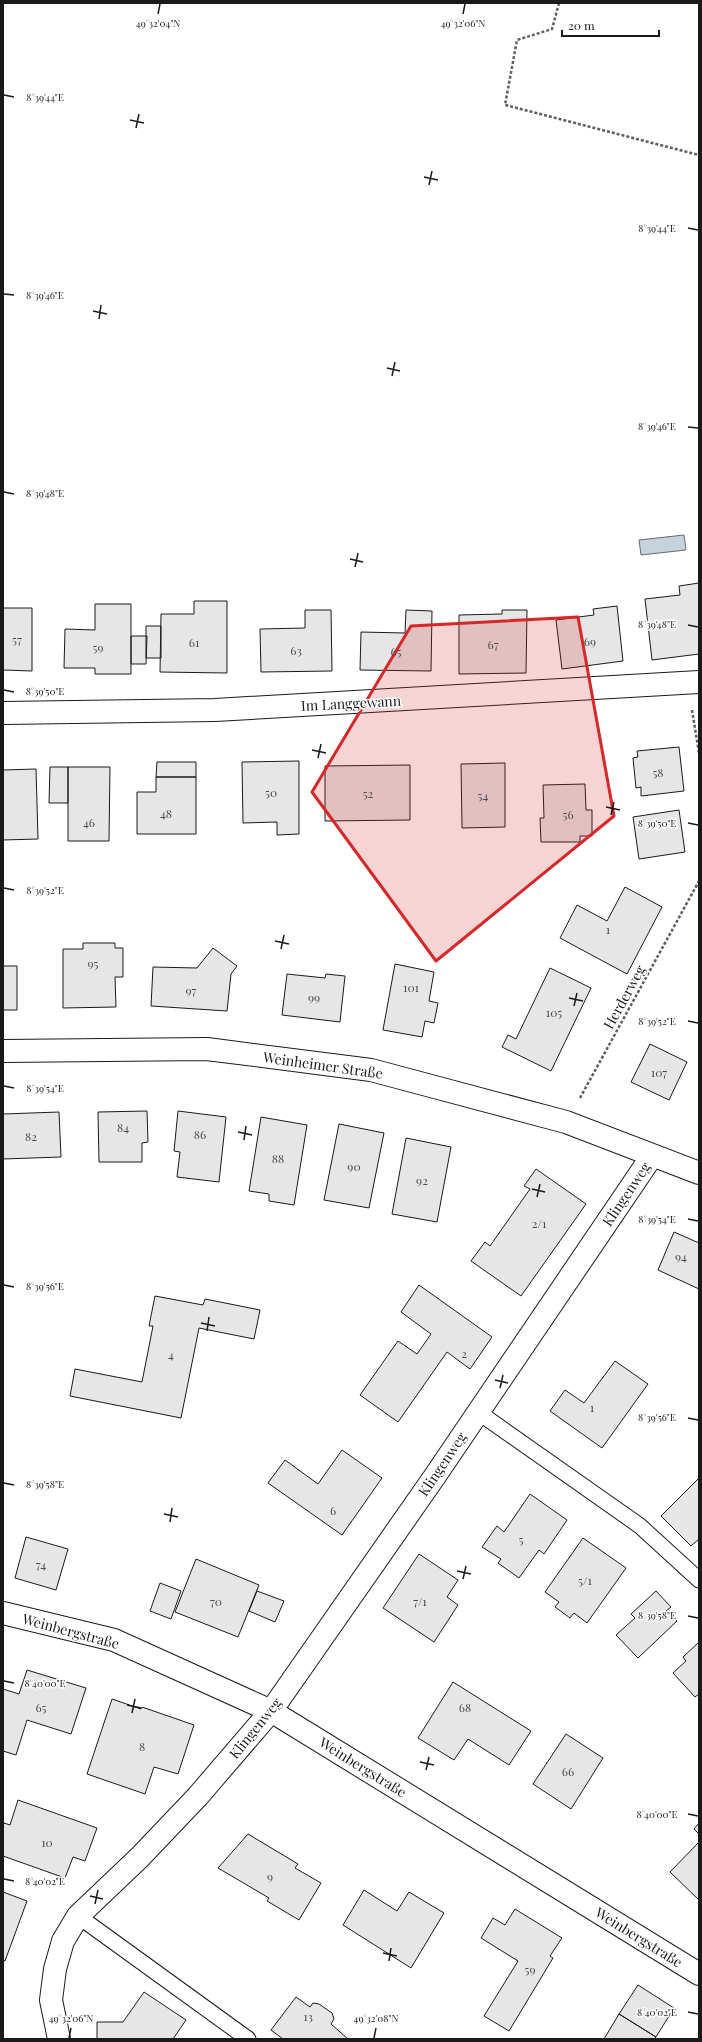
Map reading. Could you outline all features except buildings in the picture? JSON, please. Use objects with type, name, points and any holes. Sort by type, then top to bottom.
[{"type":"street","name":"Im Langgewann","points":[[3,713],[215,710],[693,683]]},
{"type":"street","name":"Weinheimer Straße","points":[[3,1051],[207,1049],[371,1070],[566,1122],[699,1173]]},
{"type":"street","name":"Klingenweg","points":[[60,2039],[51,2000],[55,1969],[63,1941],[78,1916],[140,1857],[198,1796],[271,1711],[478,1412],[652,1156]]},
{"type":"street","name":"Weinbergstraße","points":[[3,1613],[114,1640],[271,1711],[699,1974]]},
{"type":"lane","points":[[478,1412],[640,1526],[699,1580]]},
{"type":"lane","points":[[78,1916],[248,2039]]},
{"type":"path","points":[[559,3],[552,29],[517,40],[505,105],[699,155]]},
{"type":"path","points":[[693,683],[699,753]]},
{"type":"path","name":"Herderweg","points":[[566,1122],[699,881]]},
{"type":"highlighted area","points":[[578,617],[614,816],[436,961],[312,792],[411,626]]},
{"type":"shaded area","points":[[684,535],[686,550],[641,555],[639,540]]}]
